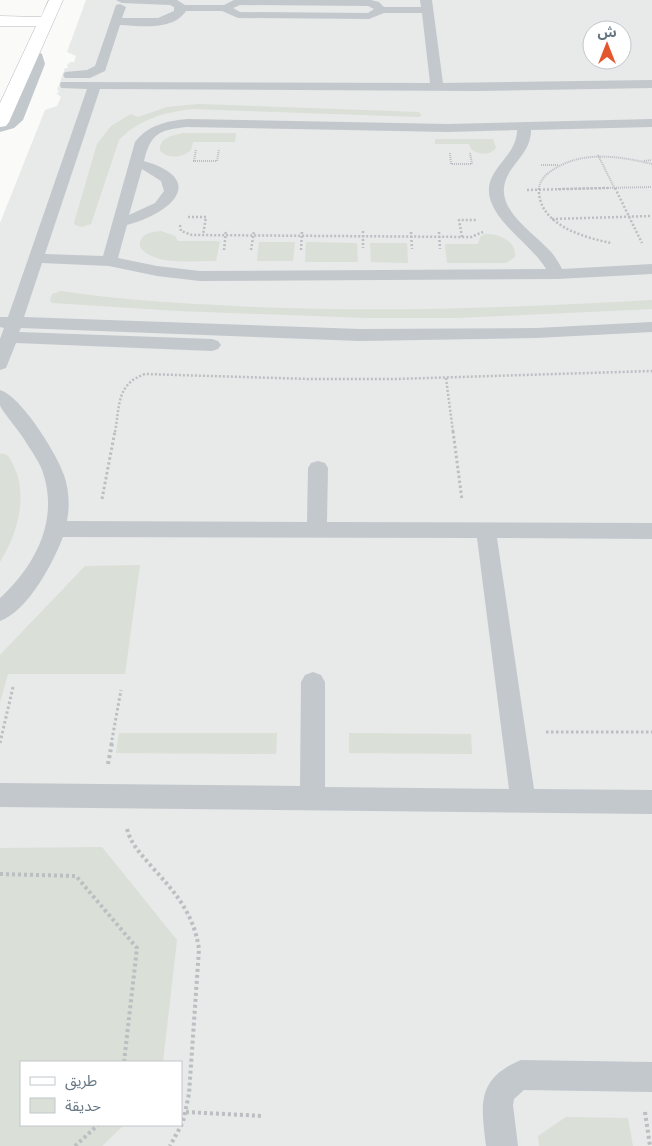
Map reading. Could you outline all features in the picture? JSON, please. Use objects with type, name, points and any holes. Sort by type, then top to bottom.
[{"type":"main road","points":[[0,122],[56,0]]},
{"type":"main road","points":[[0,21],[46,22]]},
{"type":"lane","points":[[0,128],[16,120],[51,80],[90,74],[101,68],[115,21],[122,0],[168,0],[177,3],[180,8],[178,15],[166,20],[115,21]]},
{"type":"lane","points":[[180,8],[227,8],[231,4],[240,2],[318,2],[368,3],[375,4],[381,10]]},
{"type":"lane","points":[[286,15],[287,2]]},
{"type":"lane","points":[[318,2],[318,15]]},
{"type":"lane","points":[[227,8],[229,12],[238,15],[369,16],[381,10],[427,5],[437,87]]},
{"type":"lane","points":[[32,52],[40,60],[51,80]]},
{"type":"lane","points":[[51,80],[94,86],[437,87],[652,84]]},
{"type":"lane","points":[[0,364],[9,327],[37,258],[94,86]]},
{"type":"lane","points":[[109,261],[142,142],[147,136],[159,129],[175,124],[648,128]]},
{"type":"lane","points":[[524,127],[526,134],[522,148],[503,169],[496,190],[498,200],[508,220],[541,250],[557,274]]},
{"type":"lane","points":[[120,222],[142,216],[160,206],[170,193],[171,186],[164,174],[136,163]]},
{"type":"lane","points":[[37,258],[109,261],[157,271],[200,276],[557,274],[652,269]]},
{"type":"lane","points":[[9,327],[369,335],[536,333],[652,327]]},
{"type":"lane","points":[[9,327],[282,348],[438,350],[541,348],[652,342]]},
{"type":"lane","points":[[0,396],[26,426],[48,461],[58,493],[55,529],[49,547],[29,582],[15,599],[0,612]]},
{"type":"lane","points":[[317,530],[318,468]]},
{"type":"lane","points":[[55,529],[652,531]]},
{"type":"lane","points":[[476,531],[513,732],[523,802]]},
{"type":"lane","points":[[312,799],[314,682]]},
{"type":"lane","points":[[0,795],[652,802]]},
{"type":"lane","points":[[502,1146],[499,1096],[502,1087],[511,1079],[521,1075],[652,1077]]},
{"type":"path","points":[[583,126],[642,244],[636,244]]},
{"type":"path","points":[[618,244],[581,235],[561,225],[543,207],[538,189],[539,184],[547,173],[560,165],[578,159],[598,156],[652,164]]},
{"type":"path","points":[[641,161],[652,160]]},
{"type":"path","points":[[496,190],[652,186]]},
{"type":"path","points":[[181,223],[181,232],[192,236],[462,237],[479,235],[485,231]]},
{"type":"path","points":[[96,529],[123,389],[127,382],[145,374],[310,379],[446,378],[652,371]]},
{"type":"path","points":[[446,378],[476,531]]},
{"type":"path","points":[[0,743],[13,687]]},
{"type":"path","points":[[120,690],[114,797],[133,845],[188,910],[198,936],[199,949],[192,1052],[186,1112],[182,1123]]},
{"type":"path","points":[[513,732],[652,732]]},
{"type":"path","points":[[0,874],[76,876],[137,948],[124,1061]]},
{"type":"path","points":[[186,1112],[263,1116]]},
{"type":"path","points":[[75,1146],[97,1126]]},
{"type":"path","points":[[170,1146],[181,1126]]},
{"type":"shaded area","points":[[86,0],[652,0],[652,1146],[0,1146],[0,223],[45,110],[57,106],[61,97],[56,93],[60,92],[57,90],[65,68],[68,68],[67,65],[70,62],[74,62],[76,56],[67,52]]},
{"type":"green space","points":[[198,104],[419,112],[421,114],[420,117],[193,109],[172,112],[153,118],[135,127],[119,140],[91,224],[82,227],[75,225],[97,144],[111,126],[131,114],[138,117],[167,107]]},
{"type":"green space","points":[[183,133],[236,133],[235,142],[193,142],[191,150],[180,156],[163,154],[160,151],[160,146],[164,140]]},
{"type":"green space","points":[[435,139],[493,139],[496,148],[487,153],[481,153],[471,149],[469,144],[435,144]]},
{"type":"green space","points":[[161,231],[175,236],[178,241],[220,241],[216,261],[165,260],[147,253],[140,247],[143,236]]},
{"type":"green space","points":[[485,234],[495,235],[510,242],[515,251],[515,257],[506,263],[447,263],[445,244],[478,244],[480,237]]},
{"type":"green space","points":[[259,242],[295,242],[293,261],[257,261]]},
{"type":"green space","points":[[306,242],[357,243],[358,262],[305,262]]},
{"type":"green space","points":[[370,243],[407,243],[408,263],[371,262]]},
{"type":"green space","points":[[61,291],[148,301],[287,308],[443,309],[652,300],[652,309],[457,318],[367,318],[178,311],[53,303],[50,301],[52,294]]},
{"type":"green space","points":[[0,454],[7,455],[10,458],[18,477],[20,502],[16,527],[0,562]]},
{"type":"green space","points":[[140,565],[125,674],[8,674],[0,702],[0,655],[85,566]]},
{"type":"green space","points":[[119,733],[277,733],[276,754],[116,753]]},
{"type":"green space","points":[[349,733],[471,734],[472,754],[349,753]]},
{"type":"green space","points":[[102,847],[177,940],[163,1061],[20,1061],[20,1126],[123,1126],[102,1146],[0,1146],[0,848]]},
{"type":"green space","points":[[566,1117],[628,1118],[633,1146],[539,1146],[538,1136]]}]
